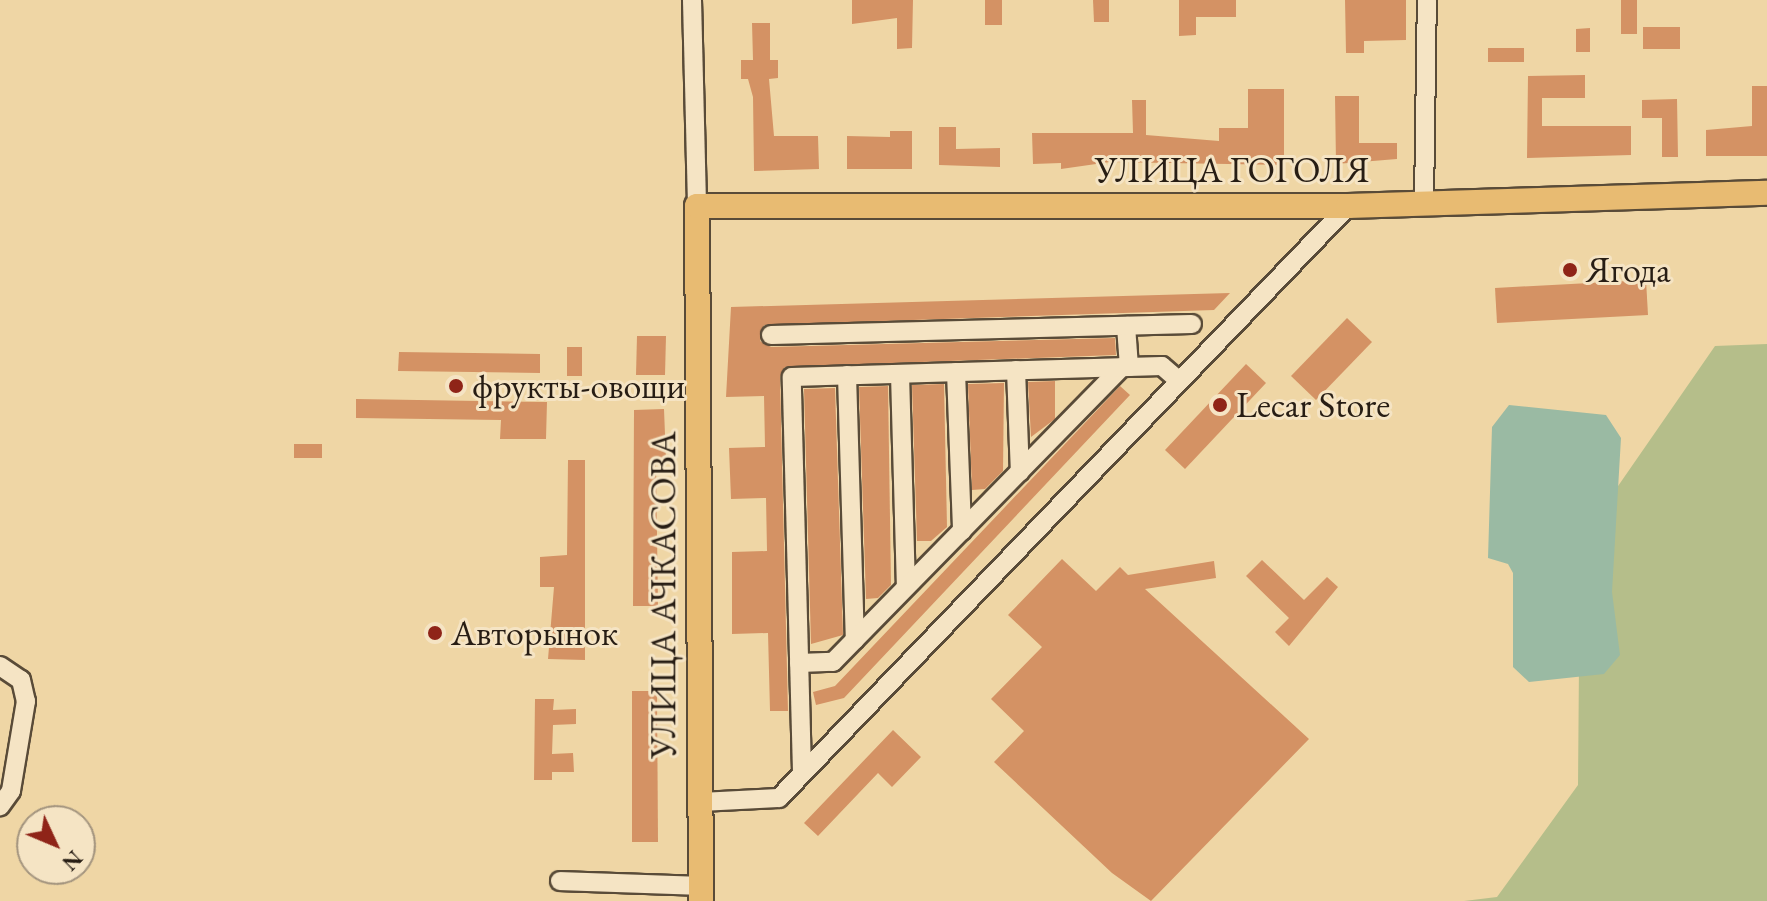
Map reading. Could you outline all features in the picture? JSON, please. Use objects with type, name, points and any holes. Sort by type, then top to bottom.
[{"type":"main road","name":"УЛИЦА ГОГОЛЯ","points":[[697,206],[1348,206],[1767,193]]},
{"type":"main road","name":"УЛИЦА АЧКАСОВА","points":[[697,206],[701,893]]},
{"type":"street","name":"УЛИЦА АЧКАСОВА","points":[[692,0],[697,206]]},
{"type":"street","points":[[1424,204],[1427,0]]},
{"type":"street","points":[[700,802],[779,798],[1177,379],[1348,206]]},
{"type":"street","points":[[771,335],[1192,324]]},
{"type":"street","points":[[799,663],[833,662],[1125,367],[1126,326]]},
{"type":"street","points":[[802,772],[792,377],[1162,366],[1177,379]]},
{"type":"street","points":[[1016,370],[1020,472]]},
{"type":"street","points":[[956,372],[962,531]]},
{"type":"street","points":[[900,374],[906,587]]},
{"type":"street","points":[[847,375],[855,640]]},
{"type":"street","points":[[0,666],[21,680],[26,701],[11,791],[0,806]]},
{"type":"street","points":[[560,881],[701,893]]},
{"type":"shaded area","points":[[1767,344],[1767,901],[1464,901],[1497,897],[1578,785],[1580,541],[1715,346]]},
{"type":"shaded area","points":[[1509,405],[1606,415],[1621,438],[1612,592],[1620,655],[1604,674],[1529,682],[1513,667],[1513,573],[1508,564],[1488,558],[1492,427]]},
{"type":"building","points":[[852,0],[913,0],[912,48],[897,49],[897,18],[852,24]]},
{"type":"building","points":[[985,0],[1002,0],[1002,25],[985,25]]},
{"type":"building","points":[[1093,0],[1109,0],[1109,22],[1094,22]]},
{"type":"building","points":[[1179,0],[1236,0],[1236,17],[1196,17],[1196,35],[1179,36]]},
{"type":"building","points":[[1345,0],[1406,0],[1406,40],[1364,41],[1364,53],[1346,53]]},
{"type":"building","points":[[1621,0],[1637,0],[1637,34],[1621,34]]},
{"type":"building","points":[[752,23],[770,23],[770,60],[778,60],[778,78],[769,79],[774,136],[818,136],[819,169],[754,171],[753,97],[748,79],[741,79],[741,60],[753,60]]},
{"type":"building","points":[[1643,27],[1680,27],[1680,49],[1643,49]]},
{"type":"building","points":[[1590,28],[1590,52],[1576,52],[1576,29]]},
{"type":"building","points":[[1488,48],[1524,48],[1524,62],[1488,62]]},
{"type":"building","points":[[1585,75],[1585,98],[1542,98],[1542,126],[1631,126],[1631,155],[1527,158],[1528,76]]},
{"type":"building","points":[[1752,86],[1767,86],[1767,156],[1706,156],[1706,130],[1752,126]]},
{"type":"building","points":[[1248,89],[1284,89],[1284,165],[1110,162],[1061,169],[1061,163],[1033,164],[1032,133],[1133,133],[1132,100],[1146,100],[1146,135],[1219,141],[1219,128],[1248,128]]},
{"type":"building","points":[[1335,96],[1359,96],[1359,143],[1397,143],[1397,159],[1336,164]]},
{"type":"building","points":[[1677,99],[1678,157],[1662,157],[1662,118],[1642,118],[1642,100]]},
{"type":"building","points":[[939,127],[956,127],[956,149],[1000,148],[1000,167],[939,165]]},
{"type":"building","points":[[890,131],[912,131],[912,169],[847,169],[847,136],[890,137]]},
{"type":"building","points":[[1646,280],[1648,315],[1497,323],[1495,288]]},
{"type":"building","points":[[1230,293],[1214,310],[764,325],[760,341],[771,347],[1115,338],[1116,355],[785,367],[780,377],[788,711],[770,711],[768,633],[732,634],[732,552],[767,551],[766,498],[731,499],[729,448],[765,447],[764,396],[726,397],[731,307]]},
{"type":"building","points":[[1347,318],[1372,342],[1316,400],[1291,376]]},
{"type":"building","points":[[637,336],[666,336],[665,375],[636,375]]},
{"type":"building","points":[[567,347],[582,347],[582,376],[567,376]]},
{"type":"building","points":[[399,352],[540,354],[540,373],[398,371]]},
{"type":"building","points":[[1246,364],[1266,383],[1185,469],[1165,450]]},
{"type":"building","points":[[1055,381],[1055,419],[1031,437],[1028,382]]},
{"type":"building","points":[[1004,383],[1003,471],[985,489],[972,490],[968,384]]},
{"type":"building","points":[[944,384],[947,527],[931,541],[917,541],[912,385]]},
{"type":"building","points":[[888,386],[891,585],[878,598],[866,599],[859,387]]},
{"type":"building","points":[[1120,386],[1130,395],[844,698],[816,705],[813,692],[835,686]]},
{"type":"building","points":[[835,388],[843,635],[811,644],[804,389]]},
{"type":"building","points":[[356,399],[547,402],[546,439],[500,439],[501,420],[356,418]]},
{"type":"building","points":[[664,409],[666,460],[656,461],[658,606],[633,606],[634,410]]},
{"type":"building","points":[[294,444],[322,444],[322,458],[294,458]]},
{"type":"building","points":[[568,460],[585,460],[585,660],[548,659],[554,587],[540,587],[540,557],[567,555]]},
{"type":"building","points":[[1062,559],[1096,591],[1120,567],[1128,575],[1214,561],[1216,578],[1145,589],[1309,739],[1151,901],[1112,873],[994,762],[1024,731],[991,699],[1042,647],[1008,615]]},
{"type":"building","points":[[1262,560],[1304,600],[1327,577],[1338,587],[1289,646],[1275,632],[1289,618],[1246,576]]},
{"type":"building","points":[[632,691],[657,691],[658,842],[632,842]]},
{"type":"building","points":[[535,699],[554,699],[553,710],[576,709],[576,724],[553,725],[552,754],[573,753],[574,772],[552,772],[552,780],[534,780]]},
{"type":"building","points":[[893,730],[921,757],[892,787],[878,773],[818,836],[804,823]]},
{"type":"place","name":"Ягода","points":[[1570,270]]},
{"type":"place","name":"фрукты-овощи","points":[[456,386]]},
{"type":"place","name":"Lecar Store","points":[[1220,405]]},
{"type":"place","name":"Авторынок","points":[[435,633]]}]
